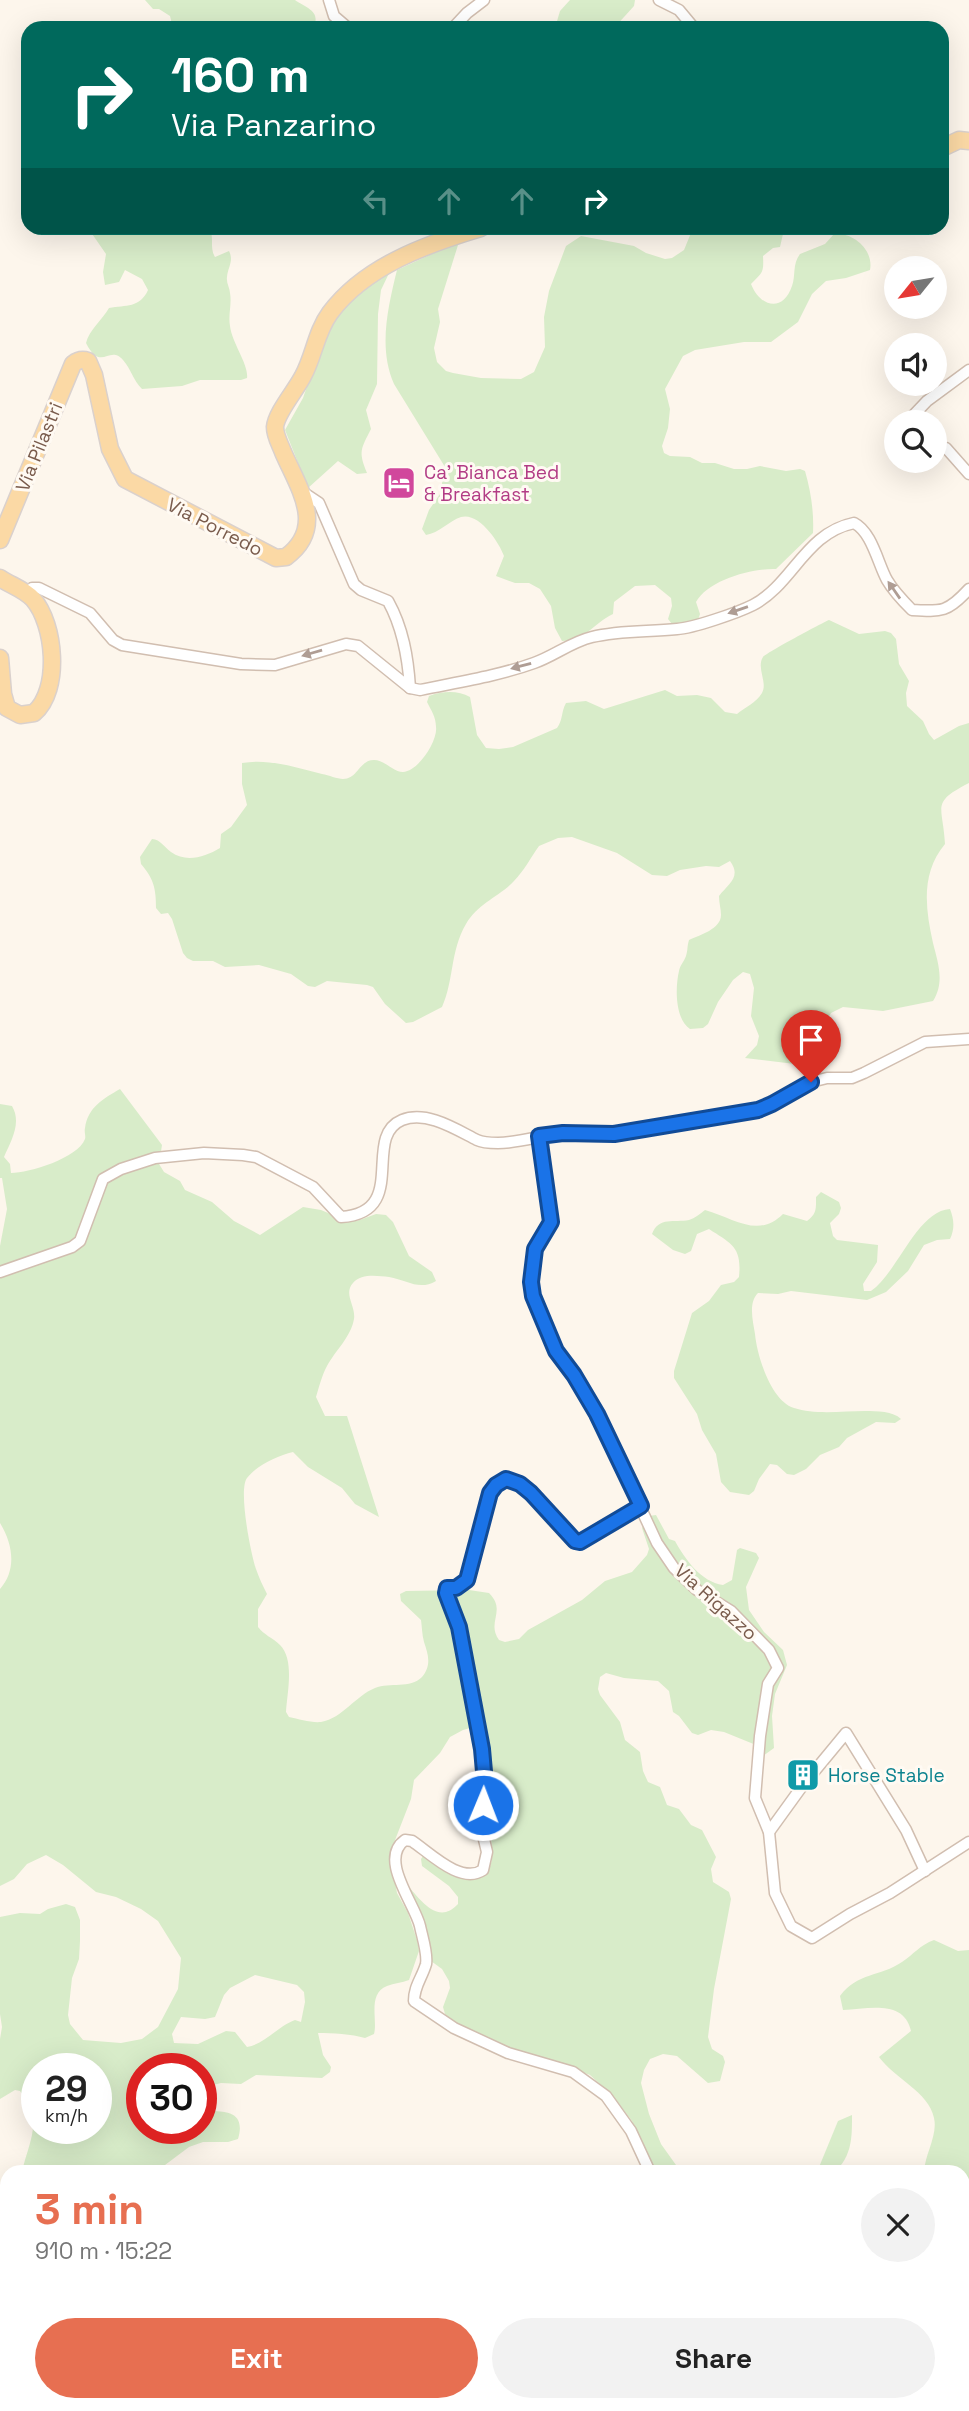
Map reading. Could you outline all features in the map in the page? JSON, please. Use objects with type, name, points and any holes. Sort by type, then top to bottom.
[{"type":"main road","points":[[949,145],[967,137]]},
{"type":"main road","name":"Via Porredo","points":[[84,359],[88,361],[93,375],[110,449],[121,473],[132,484],[276,558],[282,558],[291,553],[303,537],[309,517],[301,491],[277,438],[276,422],[307,370],[329,314],[363,282],[394,261],[460,235]]},
{"type":"main road","name":"Via Pilastri","points":[[0,540],[73,364],[84,359]]},
{"type":"main road","points":[[0,578],[27,593],[39,609],[53,646],[52,668],[43,702],[34,713],[20,715],[7,708],[0,657]]},
{"type":"street","points":[[329,0],[334,16],[340,21]]},
{"type":"street","points":[[460,21],[484,0]]},
{"type":"street","points":[[659,0],[679,10],[688,21]]},
{"type":"street","points":[[918,410],[969,370]]},
{"type":"street","points":[[947,449],[969,474]]},
{"type":"street","points":[[301,491],[319,503],[354,584],[361,590],[388,601],[395,613],[405,645],[410,688]]},
{"type":"street","points":[[27,593],[32,588],[39,588],[90,613],[113,640],[122,645],[242,664],[275,665],[346,644],[358,646],[410,688],[420,690],[533,663],[592,636],[642,629],[679,629],[752,606],[777,586],[828,532],[854,523],[869,541],[888,582],[912,610],[940,612],[959,600],[969,589]]},
{"type":"street","points":[[0,1272],[72,1247],[80,1241],[103,1179],[121,1169],[155,1157],[204,1153],[256,1157],[313,1187],[341,1217],[351,1216],[375,1200],[382,1187],[383,1146],[394,1126],[400,1121],[417,1119],[441,1122],[485,1142],[510,1142],[563,1133],[614,1134],[758,1110],[811,1082],[864,1073],[925,1042],[969,1039]]},
{"type":"street","name":"Via Rigazzo","points":[[539,1136],[551,1222],[535,1249],[531,1282],[533,1296],[556,1351],[597,1414],[657,1543],[674,1568],[697,1590],[731,1611],[769,1650],[778,1668],[768,1684],[755,1794],[769,1832],[775,1893],[791,1926],[812,1938],[850,1914],[874,1903],[969,1842]]},
{"type":"street","points":[[641,1506],[580,1542],[575,1541],[520,1484],[506,1479],[490,1493],[467,1580],[456,1588],[447,1588],[446,1593],[459,1627],[482,1749],[485,1783],[481,1827],[486,1852],[483,1870],[474,1875],[460,1873],[412,1841],[405,1840],[396,1852],[401,1886],[420,1923],[426,1960],[414,1990],[414,2001],[454,2028],[508,2053],[573,2072],[606,2096],[631,2131],[647,2165]]},
{"type":"street","points":[[769,1832],[846,1733],[906,1830],[925,1871]]},
{"type":"green space","points":[[145,0],[295,0],[312,11],[316,18],[315,21],[171,21],[170,16],[159,9],[153,9]]},
{"type":"green space","points":[[570,0],[635,0],[634,6],[620,21],[557,21],[560,11]]},
{"type":"green space","points":[[93,235],[212,235],[215,257],[229,251],[230,255],[227,279],[230,291],[230,326],[247,378],[200,380],[182,386],[142,389],[126,363],[118,356],[101,357],[91,352],[86,343],[88,338],[109,308],[137,303],[148,290],[142,279],[125,270],[119,282],[105,285],[103,272],[106,254]]},
{"type":"green space","points":[[690,235],[783,235],[780,247],[773,248],[763,256],[762,272],[751,284],[760,298],[772,304],[788,295],[800,254],[825,244],[833,235],[855,239],[869,256],[870,270],[826,281],[812,294],[798,322],[771,342],[744,342],[695,350],[683,356],[665,389],[670,409],[662,446],[664,453],[734,469],[760,466],[805,471],[812,502],[813,533],[776,569],[743,573],[710,587],[696,602],[700,614],[698,620],[672,624],[668,619],[672,606],[671,598],[655,585],[635,586],[614,602],[613,614],[583,635],[562,641],[555,628],[551,606],[540,589],[529,583],[515,583],[496,576],[504,556],[498,543],[481,523],[475,519],[461,517],[431,534],[426,535],[422,529],[429,510],[440,494],[445,467],[394,384],[389,370],[386,327],[397,270],[451,245],[458,245],[438,309],[440,322],[434,348],[437,362],[446,371],[453,373],[481,378],[521,379],[534,372],[545,347],[544,317],[549,291],[566,246],[581,236],[634,246],[665,259],[684,250]]},
{"type":"green space","points":[[391,269],[381,290],[378,314],[377,384],[366,410],[371,429],[363,446],[362,460],[367,473],[357,474],[338,461],[308,488],[285,430],[303,398],[325,334],[338,312]]},
{"type":"green space","points":[[829,620],[859,634],[885,631],[891,633],[896,639],[899,664],[909,681],[907,706],[923,721],[934,740],[969,723],[969,783],[949,795],[942,806],[945,844],[932,867],[927,891],[930,930],[939,972],[937,994],[933,1001],[883,1011],[843,1007],[831,1013],[824,1025],[830,1050],[825,1062],[811,1066],[745,1058],[757,1045],[759,1036],[751,1016],[754,988],[750,974],[743,972],[733,980],[718,1002],[708,1024],[703,1028],[690,1029],[681,1018],[677,994],[678,978],[689,940],[718,924],[721,913],[719,896],[730,884],[735,872],[730,861],[719,867],[680,870],[667,876],[652,875],[617,853],[572,837],[558,838],[539,846],[514,881],[476,911],[466,924],[457,945],[449,987],[442,1007],[406,1023],[385,1004],[373,987],[367,985],[327,981],[315,987],[308,986],[291,974],[259,965],[225,967],[213,961],[193,961],[183,953],[168,913],[161,914],[156,908],[153,884],[141,864],[140,857],[152,839],[171,852],[189,858],[220,848],[221,834],[231,827],[247,805],[242,784],[242,763],[273,763],[343,779],[352,776],[365,763],[374,760],[399,771],[409,770],[421,761],[436,733],[435,720],[427,702],[429,696],[445,692],[470,697],[477,735],[486,748],[499,749],[513,747],[557,728],[566,703],[586,701],[604,709],[665,690],[677,696],[697,695],[711,698],[725,712],[737,714],[762,693],[763,657]]},
{"type":"green space","points":[[120,1089],[162,1145],[159,1164],[164,1172],[180,1181],[185,1190],[212,1202],[234,1221],[260,1235],[303,1207],[321,1210],[347,1221],[357,1221],[376,1214],[386,1215],[393,1222],[409,1256],[432,1272],[436,1281],[418,1285],[389,1277],[370,1276],[356,1280],[349,1291],[354,1314],[352,1326],[330,1360],[316,1397],[325,1416],[347,1416],[379,1517],[355,1504],[342,1488],[308,1467],[293,1452],[262,1465],[247,1478],[244,1495],[246,1523],[257,1572],[267,1594],[258,1609],[258,1627],[285,1651],[289,1668],[286,1712],[289,1717],[313,1722],[329,1720],[375,1688],[412,1683],[422,1677],[427,1668],[428,1655],[421,1620],[401,1601],[400,1594],[406,1591],[469,1590],[489,1593],[494,1599],[497,1611],[494,1628],[499,1640],[505,1642],[519,1639],[528,1630],[582,1600],[605,1581],[632,1572],[649,1549],[642,1528],[649,1516],[656,1515],[669,1539],[675,1541],[701,1575],[715,1583],[723,1585],[732,1580],[737,1550],[740,1548],[756,1553],[759,1558],[746,1587],[749,1610],[764,1632],[783,1650],[787,1665],[775,1694],[772,1716],[774,1748],[763,1756],[756,1745],[724,1732],[711,1730],[698,1735],[692,1733],[673,1712],[669,1691],[658,1681],[624,1678],[606,1673],[600,1677],[598,1689],[620,1722],[625,1740],[640,1752],[648,1782],[660,1787],[667,1805],[679,1809],[691,1825],[702,1830],[716,1857],[711,1869],[713,1882],[729,1892],[731,1899],[708,2037],[712,2049],[723,2056],[725,2062],[720,2081],[708,2083],[677,2056],[663,2054],[650,2059],[641,2083],[661,2144],[676,2165],[653,2165],[632,2121],[613,2096],[590,2075],[492,2043],[456,2024],[445,2014],[443,2007],[450,1988],[449,1981],[442,1969],[431,1961],[409,1887],[431,1909],[444,1912],[458,1904],[458,1897],[449,1886],[422,1866],[421,1859],[425,1853],[451,1873],[466,1879],[481,1876],[490,1866],[490,1758],[481,1725],[450,1737],[440,1753],[414,1780],[411,1799],[390,1853],[397,1893],[408,1913],[419,1951],[409,1980],[387,1986],[377,1995],[374,2034],[365,2038],[318,2033],[323,2055],[331,2067],[330,2072],[322,2078],[256,2075],[241,2084],[217,2084],[217,2053],[126,2053],[126,2144],[197,2144],[165,2165],[24,2165],[30,2144],[112,2144],[112,2053],[21,2053],[21,2093],[15,2090],[0,2099],[0,1917],[20,1913],[40,1914],[66,1904],[75,1907],[80,1920],[79,1959],[72,1978],[68,2015],[70,2024],[83,2040],[121,2043],[142,2039],[158,2027],[178,1989],[181,1958],[158,1921],[116,1897],[96,1892],[46,1855],[27,1864],[14,1879],[0,1886],[0,1589],[9,1574],[11,1557],[8,1540],[0,1523],[0,1246],[7,1209],[0,1178],[0,1104],[12,1106],[15,1112],[16,1125],[4,1157],[10,1164],[11,1173],[52,1163],[81,1146],[85,1139],[89,1114]],"holes":[[[255,1975],[297,1985],[304,1992],[301,2022],[295,2020],[254,2045],[247,2047],[235,2032],[226,2031],[198,2044],[174,2043],[172,2034],[181,2017],[215,2017],[224,1995],[230,1988]]]},
{"type":"green space","points":[[821,1192],[839,1202],[841,1208],[830,1223],[833,1236],[837,1240],[878,1245],[877,1262],[863,1284],[864,1291],[871,1291],[881,1282],[928,1220],[938,1212],[950,1209],[953,1228],[950,1239],[924,1245],[908,1271],[886,1292],[867,1300],[791,1291],[778,1294],[758,1293],[753,1302],[753,1324],[762,1365],[778,1397],[786,1404],[811,1411],[884,1412],[901,1419],[895,1423],[876,1422],[847,1438],[839,1447],[820,1455],[806,1469],[794,1475],[770,1464],[749,1495],[730,1492],[721,1482],[716,1454],[702,1430],[697,1414],[674,1378],[674,1371],[692,1313],[709,1301],[721,1285],[734,1282],[739,1277],[739,1259],[734,1247],[709,1229],[697,1234],[691,1251],[685,1254],[673,1250],[652,1234],[663,1222],[689,1220],[705,1210],[755,1226],[774,1221],[783,1214],[807,1221],[814,1213],[816,1197]]},
{"type":"green space","points":[[934,1940],[958,1951],[969,1950],[969,2165],[926,2165],[935,2124],[931,2109],[918,2093],[879,2057],[911,2031],[907,2021],[901,2014],[884,2008],[843,2010],[840,1996],[854,1983],[894,1967]]},
{"type":"green space","points":[[217,2112],[231,2114],[239,2122],[238,2139],[217,2142]]},
{"type":"green space","points":[[852,2115],[848,2153],[842,2165],[820,2165],[838,2121]]},
{"type":"place","name":"Ca' Bianca Bed & Breakfast","points":[[399,483]]},
{"type":"place","name":"Horse Stable","points":[[803,1775]]},
{"type":"route","points":[[483,1805],[485,1783],[482,1749],[459,1627],[446,1593],[447,1588],[456,1588],[467,1580],[490,1493],[496,1485],[511,1479],[531,1493],[571,1538],[580,1542],[641,1506],[597,1414],[556,1351],[533,1296],[531,1282],[535,1249],[551,1222],[539,1136],[563,1133],[614,1134],[758,1110],[811,1082]]}]
